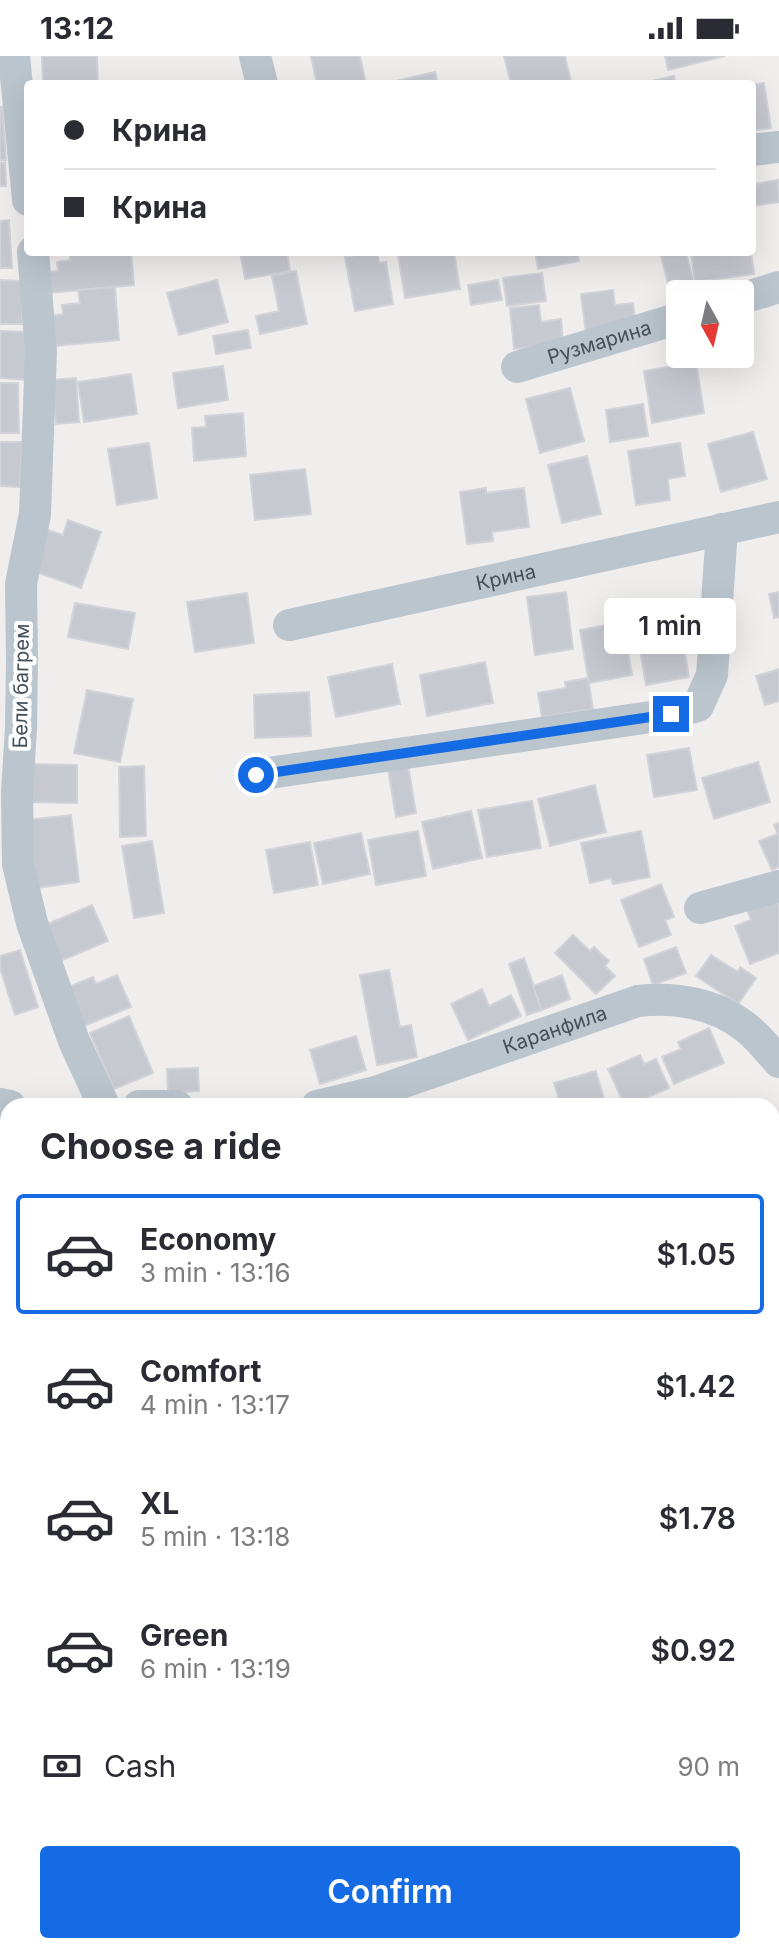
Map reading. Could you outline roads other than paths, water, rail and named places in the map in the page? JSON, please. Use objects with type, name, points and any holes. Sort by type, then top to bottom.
[{"type":"street","points":[[14,56],[24,159]]},
{"type":"street","points":[[255,56],[261,80]]},
{"type":"street","points":[[756,150],[779,147]]},
{"type":"street","name":"Бели багрем","points":[[33,256],[41,351],[35,514],[11,584],[22,658],[18,864],[32,923],[74,1041],[100,1098]]},
{"type":"street","points":[[754,295],[779,287]]},
{"type":"street","name":"Рузмарина","points":[[517,367],[666,322]]},
{"type":"street","name":"Крина","points":[[289,625],[779,517]]},
{"type":"street","points":[[256,775],[671,714],[698,706],[712,675],[722,529]]},
{"type":"street","points":[[700,908],[779,886]]},
{"type":"street","name":"Каранфила","points":[[350,1098],[638,1001],[677,1000],[722,1013],[745,1026],[779,1062]]}]
